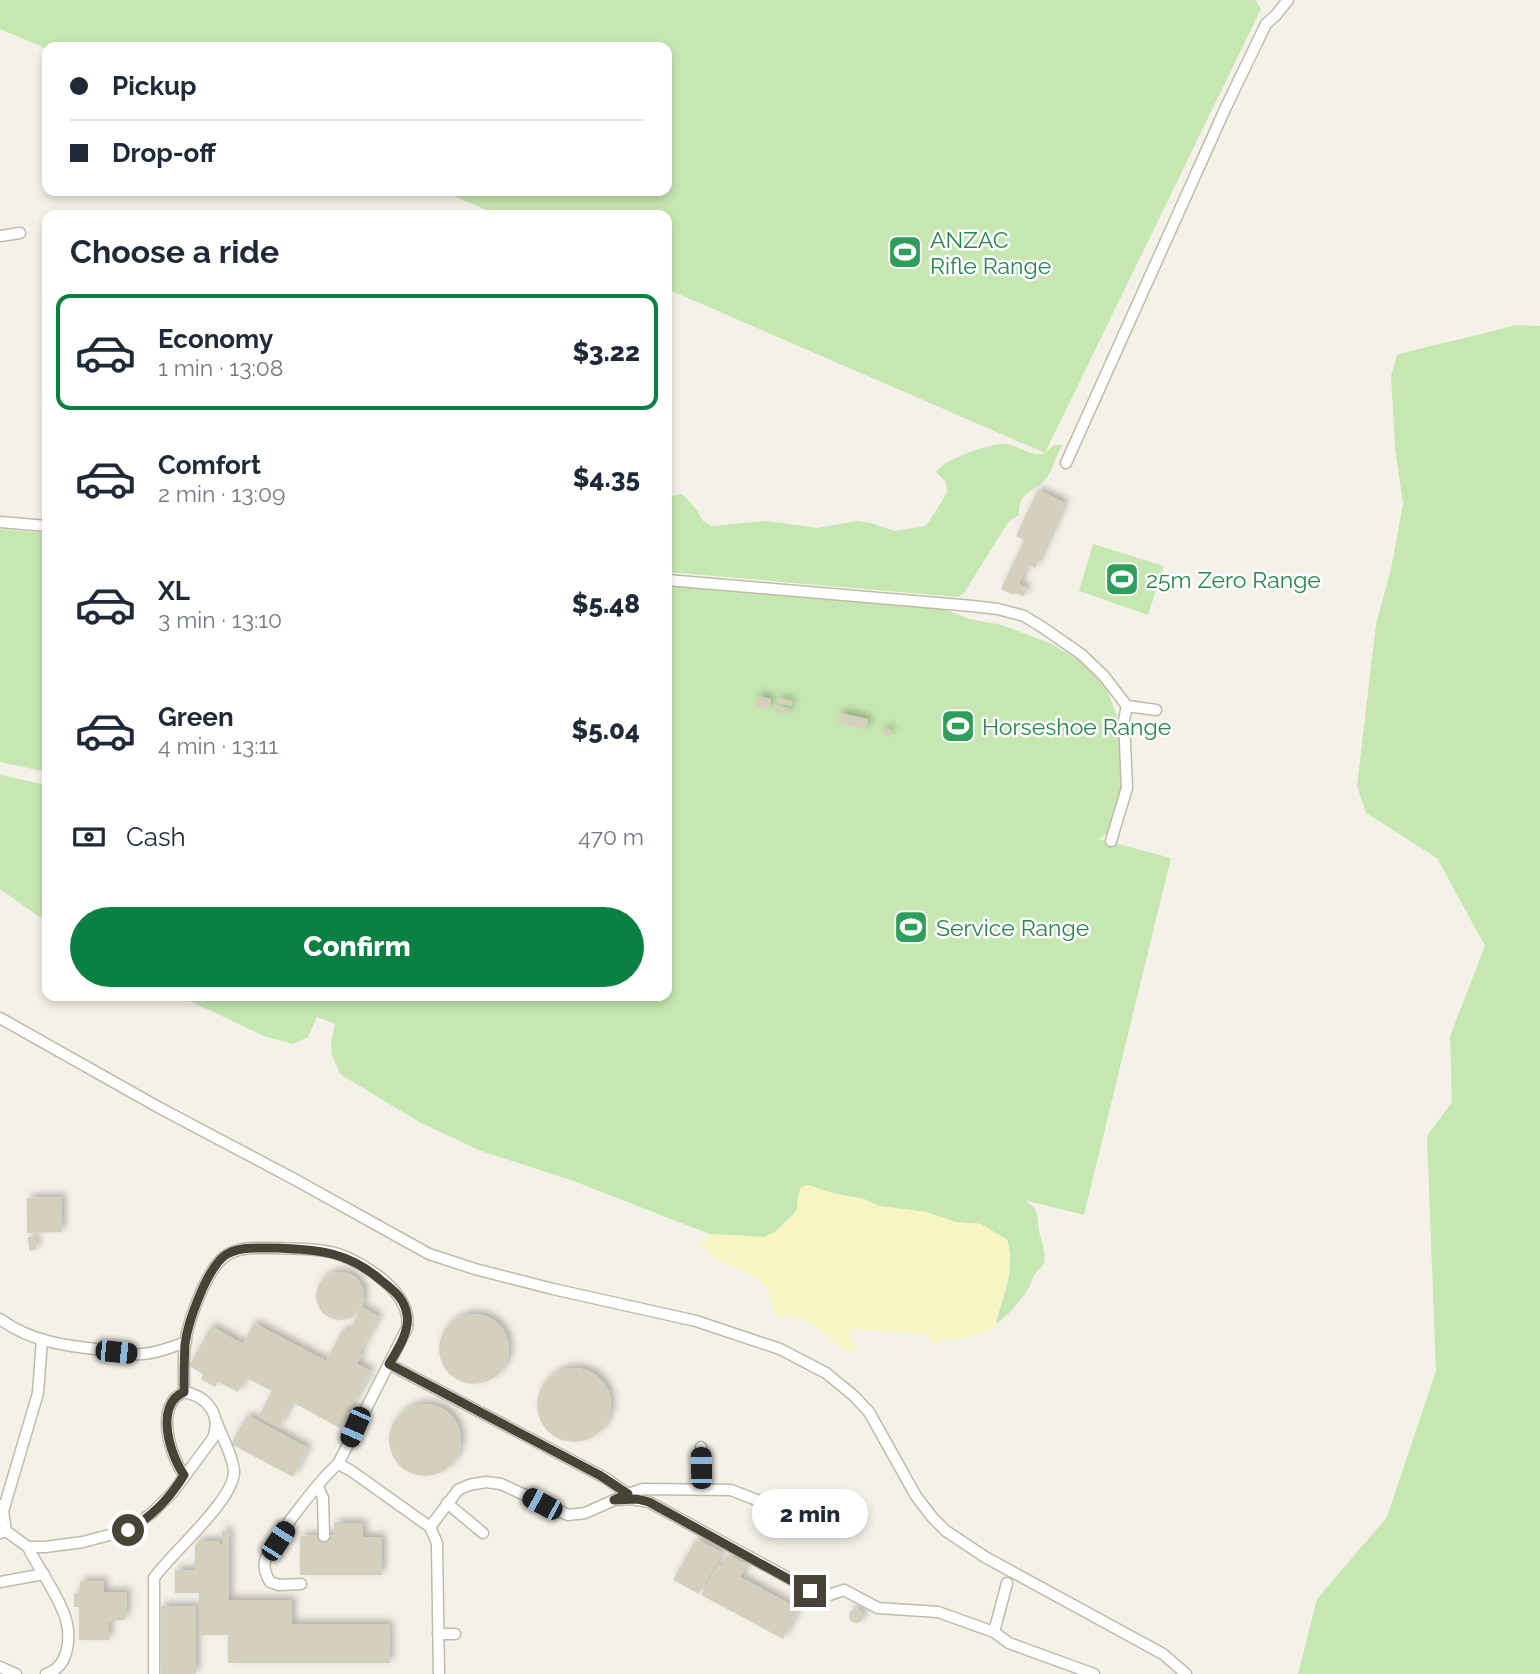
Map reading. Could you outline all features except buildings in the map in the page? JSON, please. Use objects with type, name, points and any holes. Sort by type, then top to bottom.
[{"type":"lane","points":[[1066,463],[1226,107],[1266,24],[1288,0]]},
{"type":"lane","points":[[0,236],[20,233]]},
{"type":"lane","points":[[0,522],[42,526]]},
{"type":"lane","points":[[672,580],[972,606],[1024,616],[1080,654],[1104,676],[1128,706],[1156,710]]},
{"type":"lane","points":[[1111,841],[1126,788],[1124,720],[1128,706]]},
{"type":"lane","points":[[0,1018],[429,1254],[553,1289],[696,1321],[780,1349],[826,1373],[869,1412],[916,1496],[946,1531],[985,1557],[1140,1640],[1163,1654],[1186,1674]]},
{"type":"lane","points":[[184,1392],[186,1342],[204,1283],[226,1255],[248,1248],[334,1253],[364,1267],[401,1298],[408,1323],[338,1464],[301,1504],[265,1560],[265,1571],[270,1582],[279,1585],[301,1584]]},
{"type":"lane","points":[[0,1319],[16,1330],[58,1345],[138,1354],[155,1353],[186,1342]]},
{"type":"lane","points":[[42,1340],[38,1393],[2,1505],[3,1532],[28,1547],[70,1544],[128,1530],[159,1507],[173,1492],[213,1438],[216,1423]]},
{"type":"lane","points":[[389,1364],[601,1476],[628,1494]]},
{"type":"lane","points":[[154,1674],[154,1578],[217,1506],[232,1483],[233,1464],[210,1405],[198,1396],[184,1392],[170,1403],[168,1423],[170,1451],[184,1475]]},
{"type":"lane","points":[[701,1447],[702,1489]]},
{"type":"lane","points":[[338,1464],[350,1469],[430,1527],[437,1543],[439,1674]]},
{"type":"lane","points":[[430,1527],[447,1503],[463,1487],[486,1482],[501,1484],[568,1516],[585,1513],[643,1489],[738,1492],[762,1502]]},
{"type":"lane","points":[[318,1487],[323,1497],[324,1536]]},
{"type":"lane","points":[[614,1500],[637,1499],[649,1502],[823,1597],[848,1591],[878,1608],[932,1611],[994,1632],[1009,1643],[1094,1674]]},
{"type":"lane","points":[[447,1503],[483,1533]]},
{"type":"lane","points":[[28,1547],[65,1614],[68,1644],[62,1664],[46,1674]]},
{"type":"lane","points":[[0,1582],[44,1574]]},
{"type":"lane","points":[[994,1632],[1007,1583]]},
{"type":"lane","points":[[438,1634],[455,1634]]},
{"type":"lane","points":[[0,1667],[16,1674]]},
{"type":"green space","name":"ANZAC Rifle Range","points":[[0,0],[1255,0],[1261,9],[1045,453],[672,291],[672,210],[486,210],[454,196],[672,196],[672,42],[42,42],[42,47],[0,29]]},
{"type":"green space","points":[[1515,325],[1540,326],[1540,1674],[1298,1674],[1317,1599],[1387,1517],[1436,1371],[1427,1136],[1452,1102],[1450,1036],[1485,946],[1437,858],[1366,813],[1357,786],[1376,624],[1391,569],[1403,504],[1395,447],[1391,376],[1397,355]]},
{"type":"green space","points":[[1001,444],[1040,454],[1054,445],[1062,445],[1048,476],[1025,495],[1019,515],[1009,521],[964,593],[958,597],[672,572],[672,496],[682,494],[703,521],[712,526],[767,521],[817,528],[856,521],[895,531],[926,526],[947,493],[946,482],[936,472],[949,462],[969,452]]},
{"type":"green space","points":[[0,529],[42,533],[42,771],[0,762]]},
{"type":"green space","name":"25m Zero Range","points":[[1093,544],[1164,566],[1148,615],[1079,591]]},
{"type":"green space","points":[[672,585],[944,609],[969,619],[1002,625],[1052,644],[1083,663],[1106,688],[1117,716],[1123,783],[1111,831],[1099,839],[1171,858],[1084,1215],[1024,1200],[1036,1213],[1044,1263],[1020,1300],[998,1323],[1009,1272],[1009,1251],[1007,1240],[981,1224],[955,1222],[926,1212],[879,1206],[864,1199],[801,1187],[797,1201],[799,1206],[795,1213],[775,1232],[764,1237],[712,1235],[571,1180],[481,1151],[421,1123],[340,1074],[332,1055],[331,1042],[335,1024],[317,1017],[308,1037],[293,1044],[264,1036],[190,1001],[672,1001]],"holes":[[[840,714],[867,719],[866,729],[838,724]]]},
{"type":"green space","points":[[0,775],[42,784],[42,918],[0,889]]},
{"type":"sand","points":[[808,1185],[839,1195],[864,1199],[879,1206],[926,1212],[955,1222],[981,1224],[1007,1240],[1010,1252],[1009,1274],[995,1328],[967,1338],[933,1342],[926,1334],[855,1329],[849,1335],[858,1350],[846,1352],[811,1323],[785,1315],[780,1319],[772,1308],[768,1289],[757,1278],[715,1258],[698,1243],[714,1234],[764,1237],[775,1232],[795,1213],[801,1187]]},
{"type":"place","name":"ANZAC Rifle Range","points":[[905,252]]},
{"type":"place","name":"25m Zero Range","points":[[1122,579]]},
{"type":"place","name":"Horseshoe Range","points":[[958,726]]},
{"type":"place","name":"Service Range","points":[[911,927]]},
{"type":"route","points":[[128,1530],[159,1507],[184,1475],[169,1447],[170,1403],[184,1392],[186,1342],[204,1283],[212,1270],[226,1255],[248,1248],[314,1250],[341,1255],[364,1267],[404,1302],[408,1317],[407,1328],[389,1364],[614,1483],[628,1494],[614,1500],[637,1499],[649,1502],[810,1591]]}]
